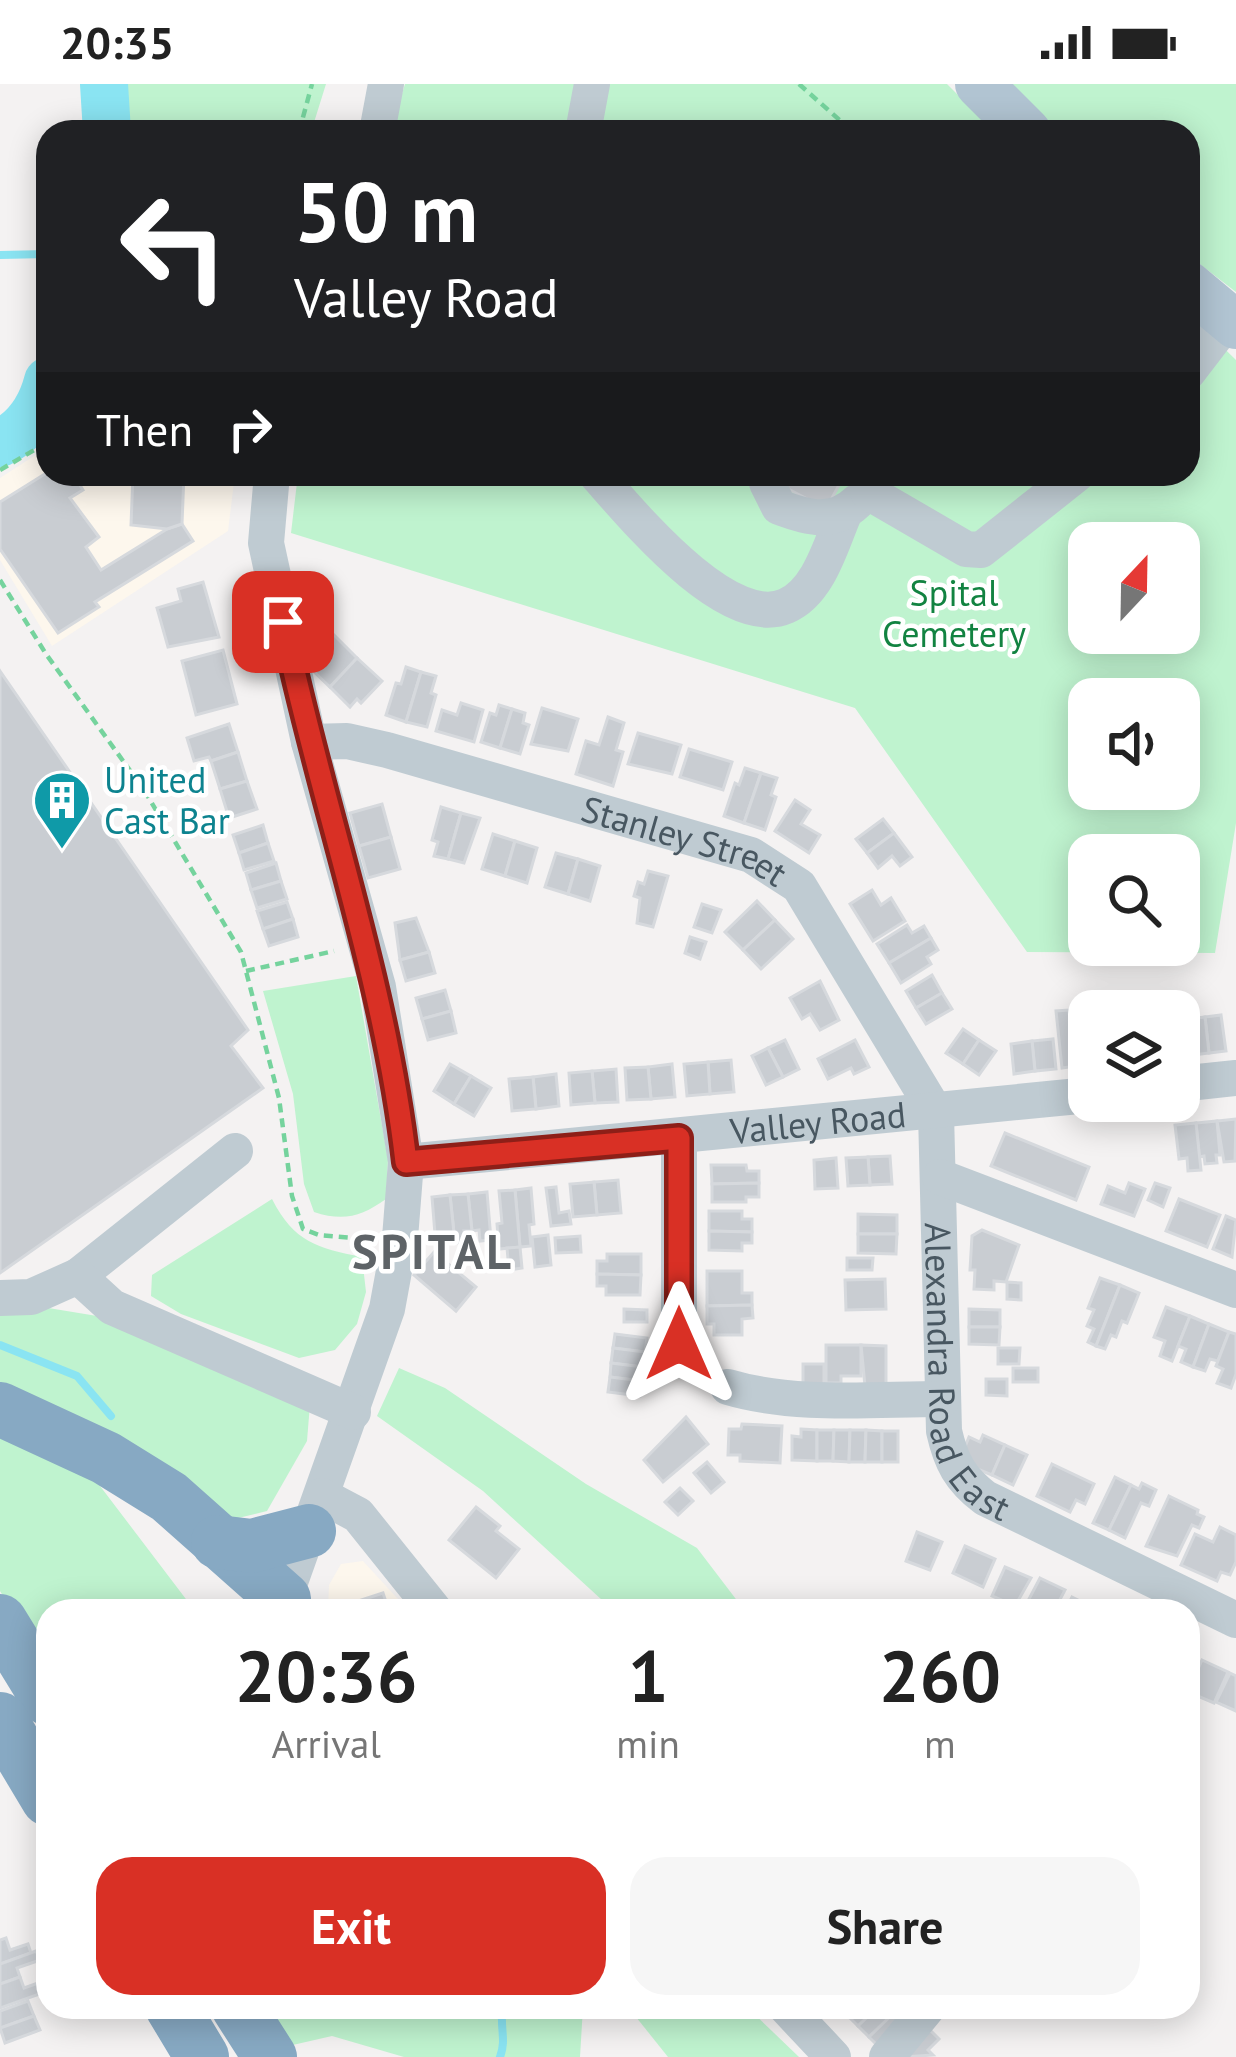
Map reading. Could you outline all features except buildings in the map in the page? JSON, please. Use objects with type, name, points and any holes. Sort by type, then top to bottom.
[{"type":"highway","points":[[0,1409],[106,1457],[170,1497],[277,1599]]},
{"type":"highway","points":[[218,1542],[253,1546],[315,1514]]},
{"type":"highway","points":[[0,1621],[36,1680]]},
{"type":"highway","points":[[0,1719],[36,1779]]},
{"type":"highway","points":[[178,2019],[198,2057]]},
{"type":"highway","points":[[246,2019],[270,2057]]},
{"type":"main road","points":[[979,84],[1015,120]]},
{"type":"main road","points":[[1200,295],[1232,322]]},
{"type":"main road","points":[[198,2057],[220,2019]]},
{"type":"street","points":[[379,120],[386,84]]},
{"type":"street","points":[[585,120],[592,84]]},
{"type":"street","points":[[1200,358],[1232,322]]},
{"type":"street","points":[[271,486],[266,543],[309,742],[378,987],[406,1162],[400,1238],[387,1309],[285,1599]]},
{"type":"street","points":[[607,486],[695,578],[767,611],[790,605],[818,574],[862,493]]},
{"type":"street","points":[[768,486],[779,507],[805,517],[862,493]]},
{"type":"street","points":[[862,493],[966,549],[981,550],[1062,486]]},
{"type":"street","name":"Stanley Street","points":[[309,742],[347,741],[387,750],[751,855],[799,886],[936,1113]]},
{"type":"street","points":[[1200,1082],[1236,1078]]},
{"type":"street","name":"Valley Road","points":[[406,1162],[1068,1097]]},
{"type":"street","name":"Alexandra Road East","points":[[936,1113],[942,1399],[950,1456],[963,1481],[986,1498],[1193,1599]]},
{"type":"street","points":[[679,1138],[679,1344]]},
{"type":"street","points":[[0,1298],[31,1297],[78,1276],[235,1151]]},
{"type":"street","points":[[940,1178],[1236,1290]]},
{"type":"street","points":[[78,1276],[112,1307],[353,1412]]},
{"type":"street","points":[[728,1387],[826,1398],[942,1399]]},
{"type":"street","points":[[315,1514],[358,1515],[425,1599]]},
{"type":"street","name":"Alexandra Road East","points":[[1200,1602],[1236,1620]]},
{"type":"street","points":[[797,2019],[833,2057]]},
{"type":"street","points":[[886,2057],[918,2019]]},
{"type":"path","points":[[302,120],[311,84]]},
{"type":"path","points":[[799,84],[840,120]]},
{"type":"path","points":[[0,470],[36,449]]},
{"type":"path","points":[[0,580],[46,654],[143,790],[241,952],[278,1098],[292,1196],[303,1228],[319,1235],[400,1238]]},
{"type":"path","points":[[246,971],[366,944]]},
{"type":"shaded area","points":[[36,455],[36,486],[234,486],[228,531],[52,646],[0,560],[0,478]]},
{"type":"shaded area","points":[[363,1561],[398,1599],[328,1599],[329,1585],[341,1564]]},
{"type":"green space","points":[[124,84],[326,84],[315,120],[121,120]]},
{"type":"green space","points":[[405,84],[947,84],[983,120],[394,120]]},
{"type":"green space","points":[[1011,84],[1236,84],[1236,292],[1200,264],[1200,120],[1046,120]]},
{"type":"green space","name":"Spital Cemetery","points":[[1200,325],[1236,360],[1236,823],[1215,953],[1200,953],[1200,834],[1068,834],[1068,952],[1027,952],[855,708],[291,533],[297,486],[1200,486]]},
{"type":"green space","points":[[356,976],[388,1160],[386,1199],[361,1213],[335,1217],[314,1212],[304,1184],[293,1094],[263,991]]},
{"type":"green space","points":[[272,1199],[289,1225],[308,1241],[362,1257],[366,1292],[357,1324],[335,1350],[299,1358],[181,1314],[151,1296],[152,1275]]},
{"type":"green space","points":[[0,1300],[97,1316],[310,1404],[307,1441],[267,1511],[234,1519],[0,1386]]},
{"type":"green space","points":[[399,1368],[445,1388],[586,1484],[697,1548],[736,1599],[601,1599],[483,1491],[377,1416]]},
{"type":"green space","points":[[0,1423],[78,1457],[186,1599],[36,1599],[36,1650],[0,1591]]},
{"type":"green space","points":[[265,2019],[582,2019],[580,2057],[404,2057],[332,2036],[284,2047]]},
{"type":"green space","points":[[638,2019],[759,2019],[799,2057],[668,2057]]},
{"type":"waterway","points":[[104,84],[106,120]]},
{"type":"waterway","points":[[0,255],[36,254]]},
{"type":"waterway","points":[[0,443],[17,432],[36,409]]},
{"type":"waterway","points":[[0,1345],[77,1376],[111,1416]]},
{"type":"waterway","points":[[500,2057],[502,2019]]},
{"type":"place","name":"United Cast Bar","points":[[62,851]]},
{"type":"district","name":"SPITAL","points":[[433,1251]]},
{"type":"route","points":[[283,622],[309,742],[378,987],[406,1162],[679,1138],[679,1344]]}]
